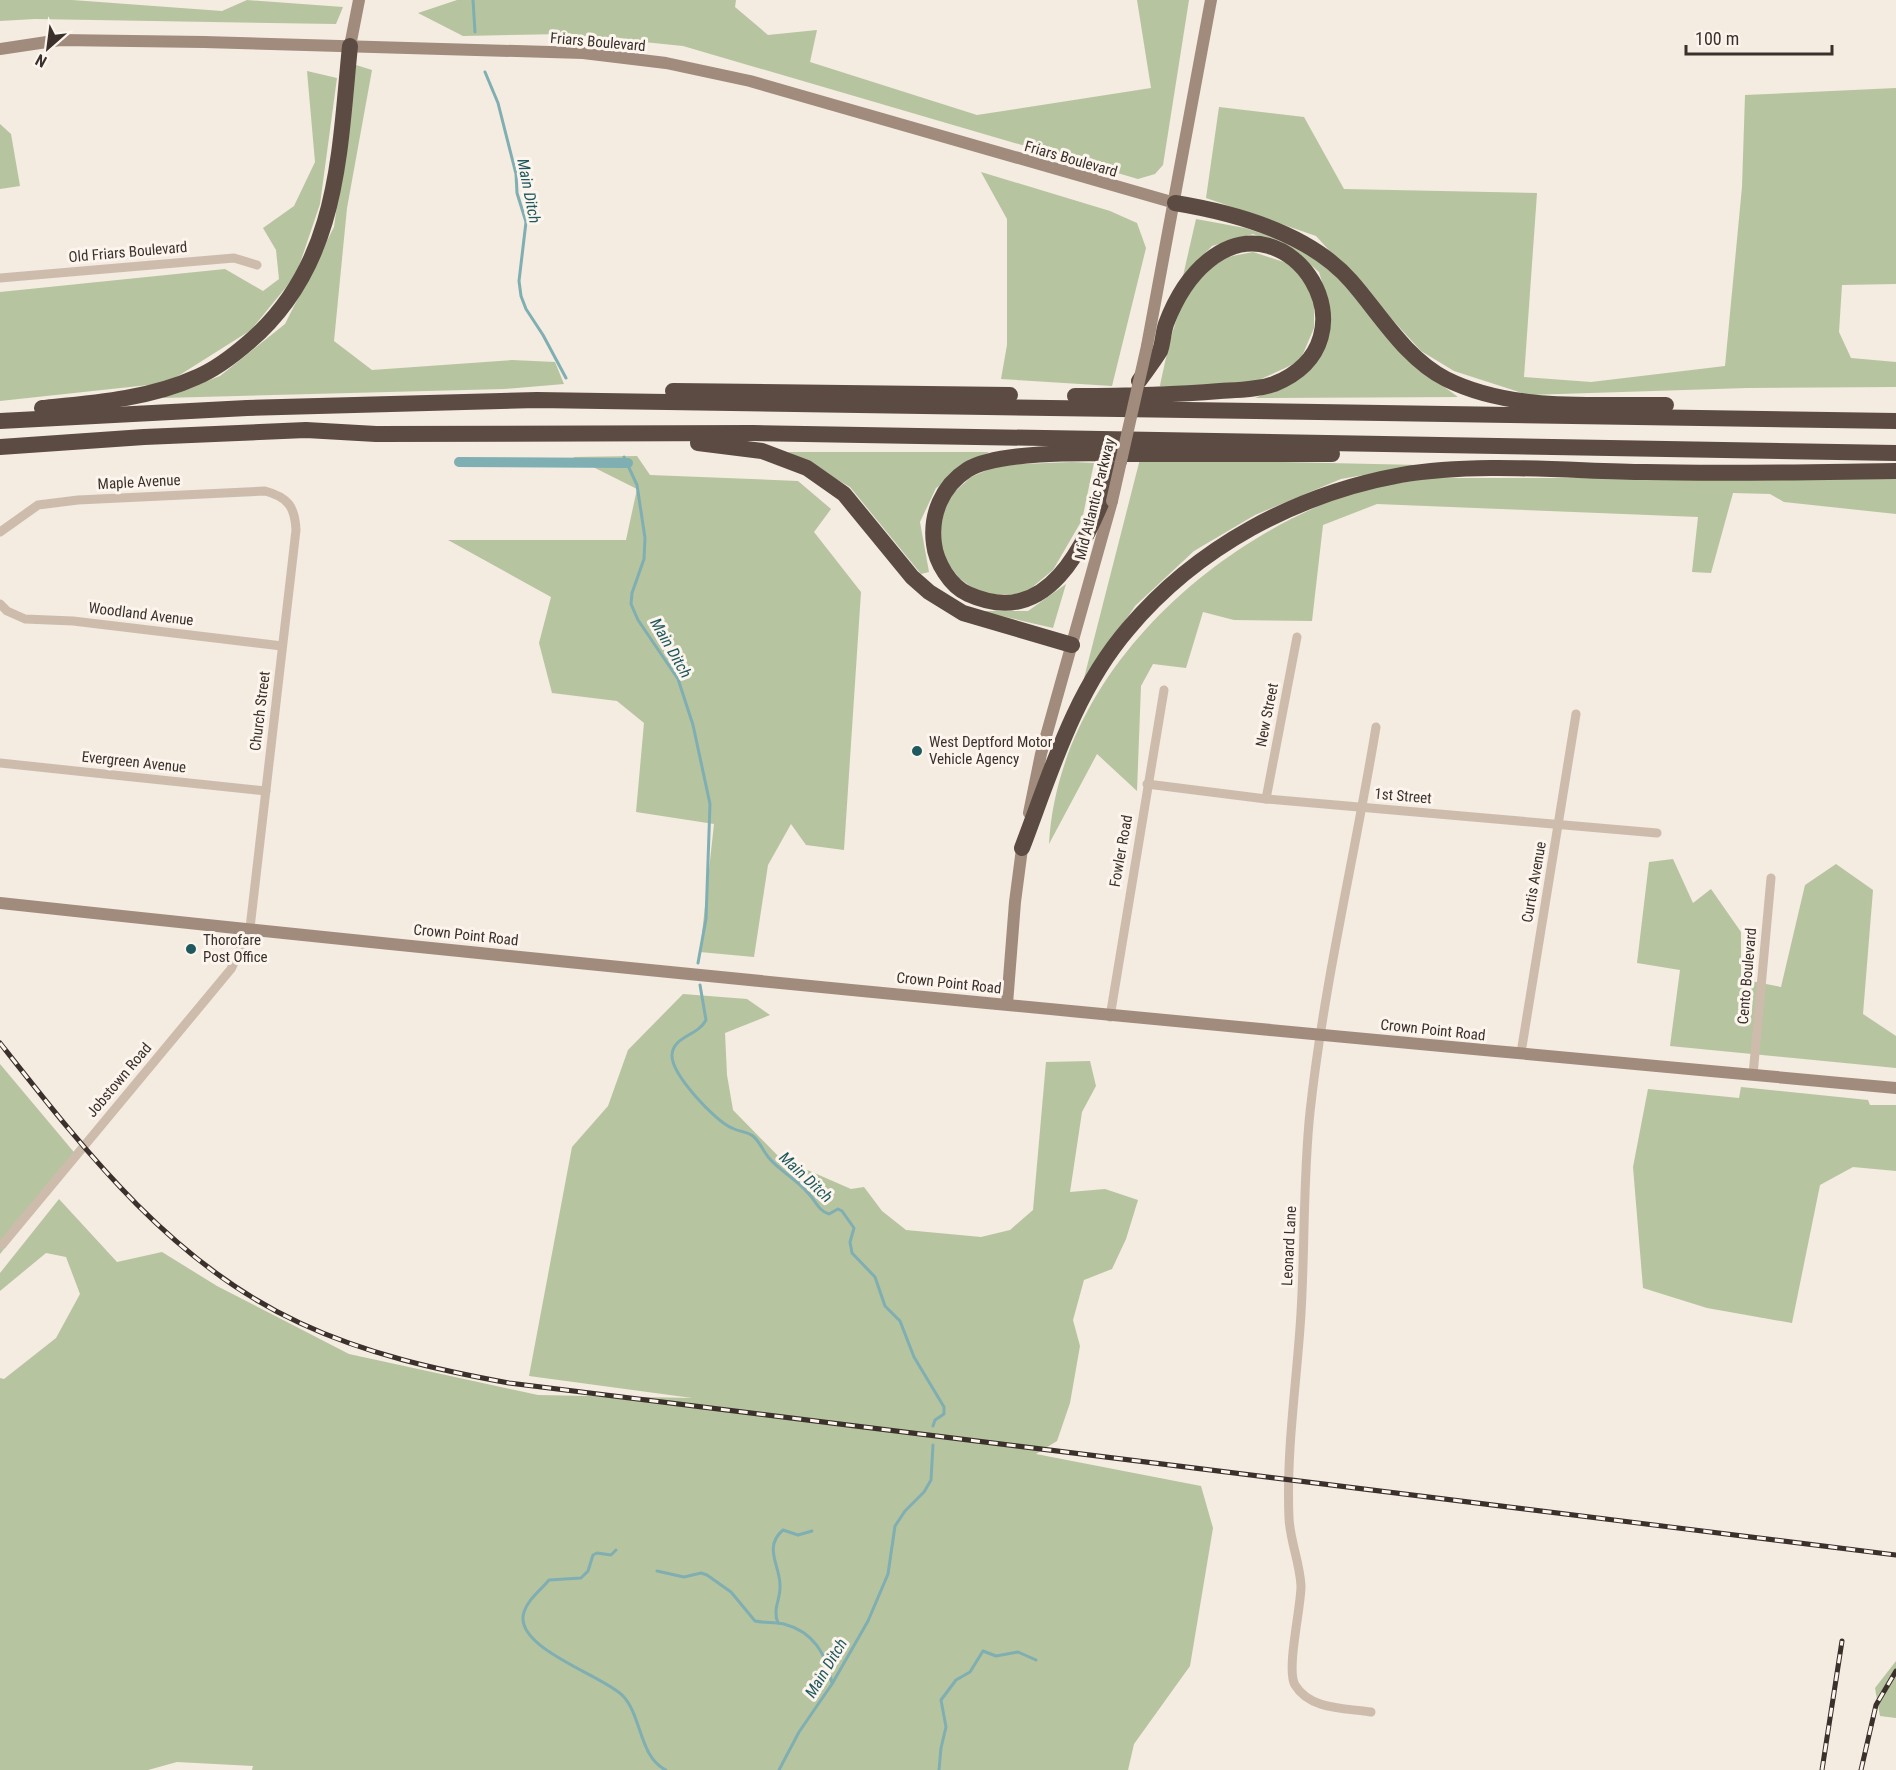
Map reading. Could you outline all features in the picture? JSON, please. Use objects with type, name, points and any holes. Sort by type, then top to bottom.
[{"type":"highway","points":[[0,412],[88,403],[169,387],[198,377],[234,355],[268,326],[299,286],[318,247],[330,209],[350,46]]},
{"type":"highway","points":[[1175,203],[1198,207],[1304,242],[1324,255],[1350,280],[1417,359],[1444,378],[1485,394],[1535,402],[1817,409],[1873,421]]},
{"type":"highway","points":[[600,401],[637,390],[1162,396],[1245,389],[1273,384],[1299,369],[1308,360],[1321,332],[1323,315],[1321,295],[1308,271],[1286,253],[1259,245],[1232,247],[1208,260],[1187,280],[1139,381]]},
{"type":"highway","points":[[0,421],[408,403],[600,401],[1896,421]]},
{"type":"highway","points":[[0,447],[306,430],[376,434],[753,433],[1896,453]]},
{"type":"highway","points":[[376,434],[442,444],[693,443],[762,451],[793,461],[826,479],[844,494],[912,577],[929,592],[963,613],[1072,645]]},
{"type":"highway","points":[[1121,458],[1107,500],[1078,553],[1062,575],[1043,592],[1018,602],[990,602],[966,593],[946,574],[935,555],[932,532],[936,509],[945,489],[968,469],[1000,459],[1050,454],[1368,454],[1640,458],[1668,448]]},
{"type":"highway","points":[[1022,848],[1070,721],[1128,629],[1188,570],[1260,524],[1306,501],[1342,489],[1403,475],[1471,469],[1665,472],[1896,471]]},
{"type":"main road","points":[[350,46],[359,0]]},
{"type":"main road","points":[[1154,348],[1175,203],[1211,0]]},
{"type":"main road","name":"Friars Boulevard","points":[[0,49],[60,40],[583,53],[698,69],[750,81],[1175,203]]},
{"type":"main road","name":"Mid Atlantic Parkway","points":[[1121,458],[1139,381]]},
{"type":"main road","name":"Mid Atlantic Parkway","points":[[1007,1004],[1022,848],[1041,754],[1072,645],[1107,500]]},
{"type":"main road","name":"Crown Point Road","points":[[0,903],[1007,1004],[1110,1017],[1319,1034],[1896,1089]]},
{"type":"street","name":"Old Friars Boulevard","points":[[0,278],[234,258],[257,265]]},
{"type":"street","name":"Maple Avenue","points":[[0,532],[38,505],[57,502],[265,491],[287,500]]},
{"type":"street","name":"Church Street","points":[[250,928],[296,530],[295,514],[287,500]]},
{"type":"street","name":"Woodland Avenue","points":[[0,604],[7,611],[25,619],[73,621],[282,646]]},
{"type":"street","name":"New Street","points":[[1266,799],[1297,637]]},
{"type":"street","name":"Fowler Road","points":[[1110,1017],[1164,690]]},
{"type":"street","name":"Curtis Avenue","points":[[1521,1053],[1576,714]]},
{"type":"street","name":"Leonard Lane","points":[[1371,1712],[1315,1703],[1304,1696],[1293,1682],[1293,1657],[1301,1606],[1301,1573],[1289,1522],[1289,1480],[1301,1311],[1310,1116],[1319,1034],[1363,807],[1376,727]]},
{"type":"street","name":"Evergreen Avenue","points":[[0,764],[266,791]]},
{"type":"street","name":"1st Street","points":[[1147,784],[1266,799],[1657,832]]},
{"type":"street","name":"Cento Boulevard","points":[[1753,1075],[1771,878]]},
{"type":"street","name":"Jobstown Road","points":[[3,1245],[231,969],[250,928]]},
{"type":"green space","points":[[0,0],[72,0],[222,11],[247,0],[343,7],[336,24],[35,19],[0,21]]},
{"type":"green space","points":[[457,0],[736,0],[735,7],[768,35],[817,30],[810,62],[977,115],[1151,88],[1137,0],[1189,0],[1163,165],[1155,174],[1138,179],[683,46],[565,34],[463,36],[418,13]]},
{"type":"green space","points":[[356,65],[372,70],[347,208],[334,341],[372,370],[512,360],[555,362],[564,384],[504,389],[162,398],[220,376],[285,324],[334,227]]},
{"type":"green space","points":[[307,71],[337,78],[320,204],[296,275],[251,330],[167,383],[0,401],[0,292],[225,269],[263,291],[279,279],[276,250],[263,228],[294,206],[315,162]]},
{"type":"green space","points":[[1896,88],[1896,284],[1842,285],[1839,332],[1851,358],[1896,362],[1896,387],[1747,388],[1528,395],[1454,371],[1421,351],[1316,236],[1206,198],[1219,107],[1304,117],[1344,189],[1537,193],[1524,377],[1591,382],[1725,366],[1742,187],[1745,95]]},
{"type":"green space","points":[[0,124],[11,134],[20,186],[0,189]]},
{"type":"green space","points":[[981,172],[1110,211],[1137,223],[1146,248],[1112,386],[1001,379],[1007,345],[1007,219]]},
{"type":"green space","points":[[1196,219],[1245,228],[1295,244],[1340,279],[1435,380],[1458,397],[1255,398],[1293,381],[1317,361],[1329,337],[1329,306],[1319,272],[1295,251],[1253,234],[1212,246],[1183,276]]},
{"type":"green space","points":[[1253,252],[1290,264],[1314,291],[1314,328],[1300,361],[1259,380],[1233,387],[1160,386],[1179,313],[1197,280],[1210,267],[1226,258]]},
{"type":"green space","points":[[788,452],[989,452],[936,488],[920,522],[929,572],[921,574],[850,487]]},
{"type":"green space","points":[[637,456],[650,475],[798,481],[831,509],[814,532],[861,592],[844,850],[806,845],[791,824],[768,865],[754,957],[700,952],[714,824],[636,812],[644,723],[617,701],[552,693],[539,643],[551,597],[448,540],[626,540],[637,489],[573,457]]},
{"type":"green space","points":[[1140,459],[1420,465],[1341,479],[1255,515],[1194,551],[1135,606],[1082,686]]},
{"type":"green space","points":[[1094,463],[1082,520],[1053,570],[1024,594],[981,594],[959,578],[941,554],[936,526],[951,495],[971,477],[999,465]]},
{"type":"green space","points":[[1431,478],[1896,478],[1896,514],[1784,502],[1770,494],[1733,493],[1711,573],[1692,572],[1698,517],[1377,504],[1323,525],[1312,621],[1234,620],[1203,612],[1186,668],[1153,664],[1141,686],[1137,791],[1097,754],[1049,844],[1058,785],[1079,729],[1109,676],[1146,629],[1191,586],[1240,549],[1292,519],[1356,492]]},
{"type":"green space","points":[[1066,584],[1053,628],[980,611],[1028,611]]},
{"type":"green space","points":[[1673,859],[1693,903],[1711,889],[1741,932],[1741,979],[1781,987],[1805,885],[1836,864],[1873,890],[1863,1014],[1896,1036],[1896,1068],[1670,1046],[1680,970],[1637,963],[1649,862]]},
{"type":"green space","points":[[683,994],[747,999],[770,1015],[725,1033],[727,1075],[733,1110],[780,1158],[851,1189],[864,1187],[882,1211],[906,1230],[981,1237],[1010,1230],[1033,1210],[1046,1062],[1090,1061],[1096,1086],[1082,1112],[1070,1192],[1105,1189],[1138,1200],[1126,1239],[1112,1269],[1084,1280],[1073,1320],[1080,1346],[1070,1403],[1057,1441],[1036,1454],[1201,1486],[1213,1528],[1190,1666],[1134,1744],[1128,1770],[252,1770],[253,1766],[177,1762],[148,1770],[0,1770],[0,1378],[4,1379],[56,1338],[80,1294],[66,1257],[46,1253],[0,1291],[0,1273],[59,1199],[117,1262],[162,1252],[217,1286],[349,1354],[538,1395],[692,1398],[529,1376],[572,1147],[608,1106],[628,1050]]},
{"type":"green space","points":[[0,1064],[78,1157],[0,1254]]},
{"type":"green space","points":[[1741,1087],[1868,1100],[1870,1105],[1896,1105],[1896,1171],[1853,1167],[1820,1185],[1792,1323],[1707,1308],[1643,1288],[1633,1167],[1648,1089],[1739,1098]]},
{"type":"green space","points":[[1896,1661],[1896,1718],[1880,1716],[1875,1688]]},
{"type":"waterway","name":"Main Ditch","points":[[473,0],[475,32]]},
{"type":"waterway","name":"Main Ditch","points":[[485,72],[498,103],[516,174],[517,193],[526,222],[519,281],[521,296],[526,309],[566,378]]},
{"type":"waterway","name":"Main Ditch","points":[[624,457],[637,485],[645,538],[644,559],[632,593],[631,604],[638,620],[678,679],[693,725],[710,804],[706,919],[698,963]]},
{"type":"waterway","points":[[459,462],[628,463]]},
{"type":"waterway","name":"Main Ditch","points":[[700,985],[706,1020],[673,1049],[672,1055],[679,1073],[705,1107],[724,1124],[753,1136],[769,1158],[803,1187],[822,1210],[829,1214],[838,1209],[842,1211],[854,1228],[850,1242],[852,1253],[875,1277],[885,1306],[900,1321],[914,1357],[944,1407],[944,1414],[935,1420],[933,1426]]},
{"type":"waterway","name":"Main Ditch","points":[[779,1770],[799,1732],[832,1684],[868,1621],[888,1574],[895,1526],[905,1511],[924,1492],[931,1480],[933,1445]]},
{"type":"waterway","points":[[778,1623],[776,1609],[780,1585],[774,1557],[774,1543],[783,1530],[798,1535],[812,1531]]},
{"type":"waterway","points":[[616,1550],[611,1555],[597,1553],[593,1555],[588,1571],[581,1578],[549,1580],[526,1607],[524,1625],[532,1638],[545,1649],[623,1696],[634,1714],[651,1756],[666,1770]]},
{"type":"waterway","points":[[657,1571],[684,1577],[701,1573],[707,1575],[731,1592],[755,1621],[784,1624],[803,1633],[811,1639],[822,1654],[832,1683]]},
{"type":"waterway","points":[[939,1770],[946,1727],[941,1700],[956,1680],[970,1672],[983,1651],[996,1656],[1018,1652],[1036,1660]]},
{"type":"railway","points":[[0,1043],[65,1124],[134,1201],[171,1237],[211,1270],[254,1298],[300,1323],[351,1344],[403,1360],[509,1383],[1896,1555]]},
{"type":"railway","points":[[1822,1770],[1842,1641]]},
{"type":"railway","points":[[1861,1770],[1876,1705],[1896,1671]]},
{"type":"place","name":"West Deptford Motor Vehicle Agency","points":[[917,751]]},
{"type":"place","name":"Thorofare Post Office","points":[[191,949]]}]
